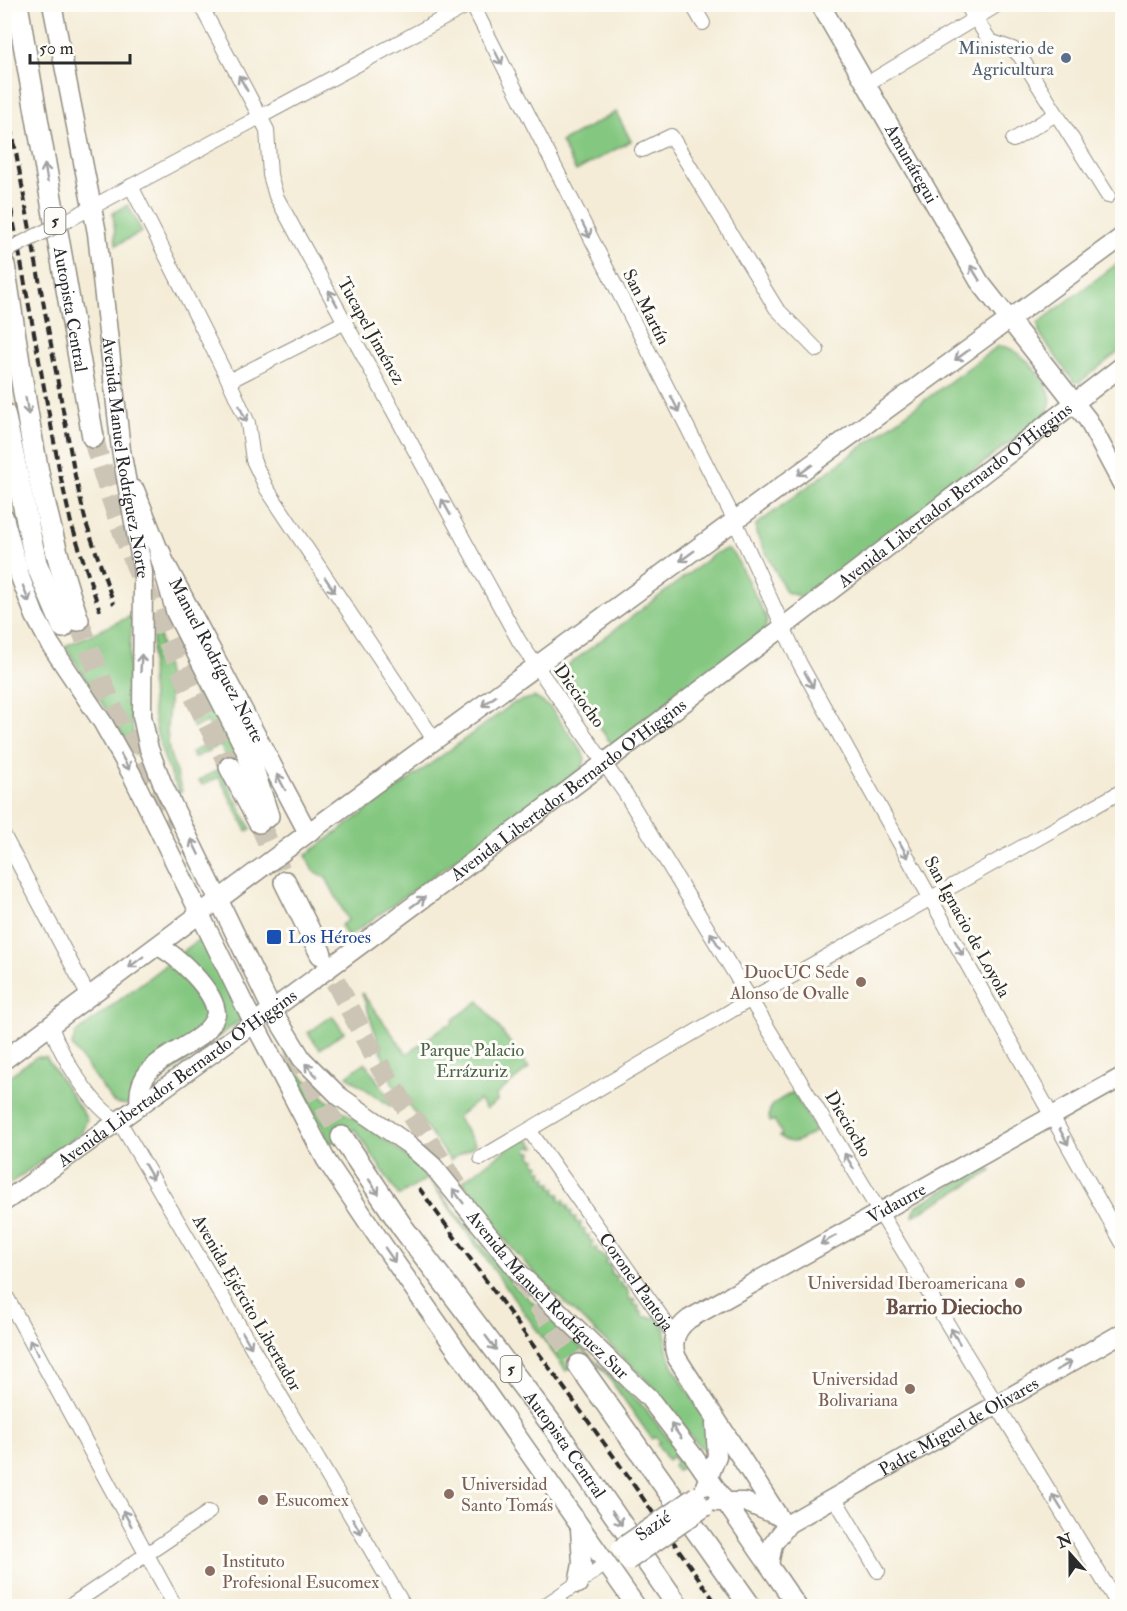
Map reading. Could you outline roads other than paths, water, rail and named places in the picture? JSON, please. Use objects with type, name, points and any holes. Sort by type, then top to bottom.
[{"type":"highway","name":"Autopista Central","points":[[17,4],[93,437]]},
{"type":"highway","points":[[4,265],[41,494],[62,577],[70,623],[36,563],[4,413]]},
{"type":"highway","points":[[160,553],[177,612],[246,748],[264,819],[230,767]]},
{"type":"highway","points":[[285,882],[321,954]]},
{"type":"highway","name":"Autopista Central","points":[[342,1137],[403,1228],[553,1426],[677,1606]]},
{"type":"highway","points":[[579,1365],[750,1606]]},
{"type":"main road","name":"Avenida Manuel Rodríguez Norte","points":[[52,4],[93,207],[121,450],[143,572],[144,612],[140,688],[144,730],[155,767],[272,1010]]},
{"type":"main road","name":"Amunátegui","points":[[820,4],[979,280],[1088,420],[1122,484]]},
{"type":"main road","points":[[4,1060],[308,833],[1122,237]]},
{"type":"main road","name":"Avenida Libertador Bernardo O'Higgins","points":[[4,1202],[272,1010],[606,764],[1122,366]]},
{"type":"main road","name":"Manuel Rodríguez Norte","points":[[121,450],[160,553],[308,833]]},
{"type":"main road","points":[[4,517],[20,577],[35,616],[50,644],[112,739],[307,1125],[350,1198],[636,1606]]},
{"type":"main road","points":[[140,1106],[139,1088],[146,1073],[208,1028],[216,1014],[213,1001],[187,968],[171,953],[158,946]]},
{"type":"main road","name":"Avenida Manuel Rodríguez Sur","points":[[272,1010],[290,1042],[310,1069],[339,1096],[408,1144],[433,1166],[522,1276],[649,1398],[710,1479],[797,1606]]},
{"type":"main road","name":"Vidaurre","points":[[675,1336],[689,1319],[1122,1077]]},
{"type":"main road","name":"Padre Miguel de Olivares","points":[[787,1519],[834,1497],[1122,1333]]},
{"type":"main road","name":"Coronel Pantoja","points":[[675,1336],[677,1358],[714,1419],[787,1519]]},
{"type":"main road","name":"Sazié","points":[[609,1569],[701,1501],[710,1479],[717,1447],[714,1419]]},
{"type":"main road","name":"Sazié","points":[[701,1501],[724,1500],[757,1505],[787,1519]]},
{"type":"main road","points":[[769,1565],[778,1536],[787,1519]]},
{"type":"main road","points":[[578,1584],[582,1564],[580,1527]]},
{"type":"street","name":"Tucapel Jiménez","points":[[200,4],[261,115],[268,134],[270,175],[276,196],[519,641],[536,667]]},
{"type":"street","points":[[4,252],[93,207],[471,4]]},
{"type":"street","name":"San Martín","points":[[471,4],[735,521],[784,627]]},
{"type":"street","points":[[692,4],[703,23]]},
{"type":"street","points":[[966,4],[990,41],[1013,49],[1020,56],[1108,196]]},
{"type":"street","points":[[865,85],[999,4]]},
{"type":"street","points":[[1013,141],[1056,114]]},
{"type":"street","points":[[642,150],[671,136],[776,308],[817,350]]},
{"type":"street","points":[[131,186],[229,381],[251,435],[256,468],[270,495],[435,741]]},
{"type":"street","points":[[229,381],[345,322]]},
{"type":"street","name":"San Ignacio de Loyola","points":[[784,627],[800,664],[1122,1242]]},
{"type":"street","name":"Dieciocho","points":[[536,667],[606,764],[752,999],[1119,1606]]},
{"type":"street","points":[[481,1158],[930,897],[1122,791]]},
{"type":"street","points":[[4,837],[89,997]]},
{"type":"street","name":"Avenida Ejército Libertador","points":[[51,1025],[62,1052],[104,1112],[119,1121],[404,1606]]},
{"type":"street","name":"Coronel Pantoja","points":[[529,1130],[675,1336]]},
{"type":"street","points":[[4,1292],[175,1606]]},
{"type":"street","points":[[834,1497],[879,1572]]},
{"type":"street","points":[[70,1606],[209,1512]]},
{"type":"street","name":"Sazié","points":[[544,1606],[578,1584],[609,1569]]},
{"type":"tunnel","points":[[93,437],[120,523],[152,606],[230,767]]},
{"type":"tunnel","points":[[78,620],[116,717],[174,826]]},
{"type":"tunnel","points":[[259,822],[285,882]]},
{"type":"tunnel","points":[[321,954],[382,1070],[457,1186]]},
{"type":"tunnel","points":[[293,1052],[342,1137]]},
{"type":"tunnel","points":[[520,1278],[579,1365]]},
{"type":"railway","points":[[4,87],[75,476],[86,523],[114,604]]},
{"type":"railway","points":[[4,170],[60,474],[71,523],[100,611]]},
{"type":"railway","points":[[419,1188],[617,1461],[718,1606]]},
{"type":"place","name":"Ministerio de Agricultura","points":[[1066,58]]},
{"type":"place","name":"Los Héroes","points":[[274,937]]},
{"type":"place","name":"DuocUC Sede Alonso de Ovalle","points":[[861,982]]},
{"type":"place","name":"Universidad Iberoamericana","points":[[1020,1283]]},
{"type":"place","name":"Universidad Bolivariana","points":[[910,1389]]},
{"type":"place","name":"Universidad Santo Tomás","points":[[449,1494]]},
{"type":"place","name":"Esucomex","points":[[263,1500]]},
{"type":"place","name":"Instituto Profesional Esucomex","points":[[210,1571]]},
{"type":"district","name":"Barrio Dieciocho","points":[[954,1307]]},
{"type":"park label","name":"Parque Palacio Errázuriz","points":[[472,1060]]}]
